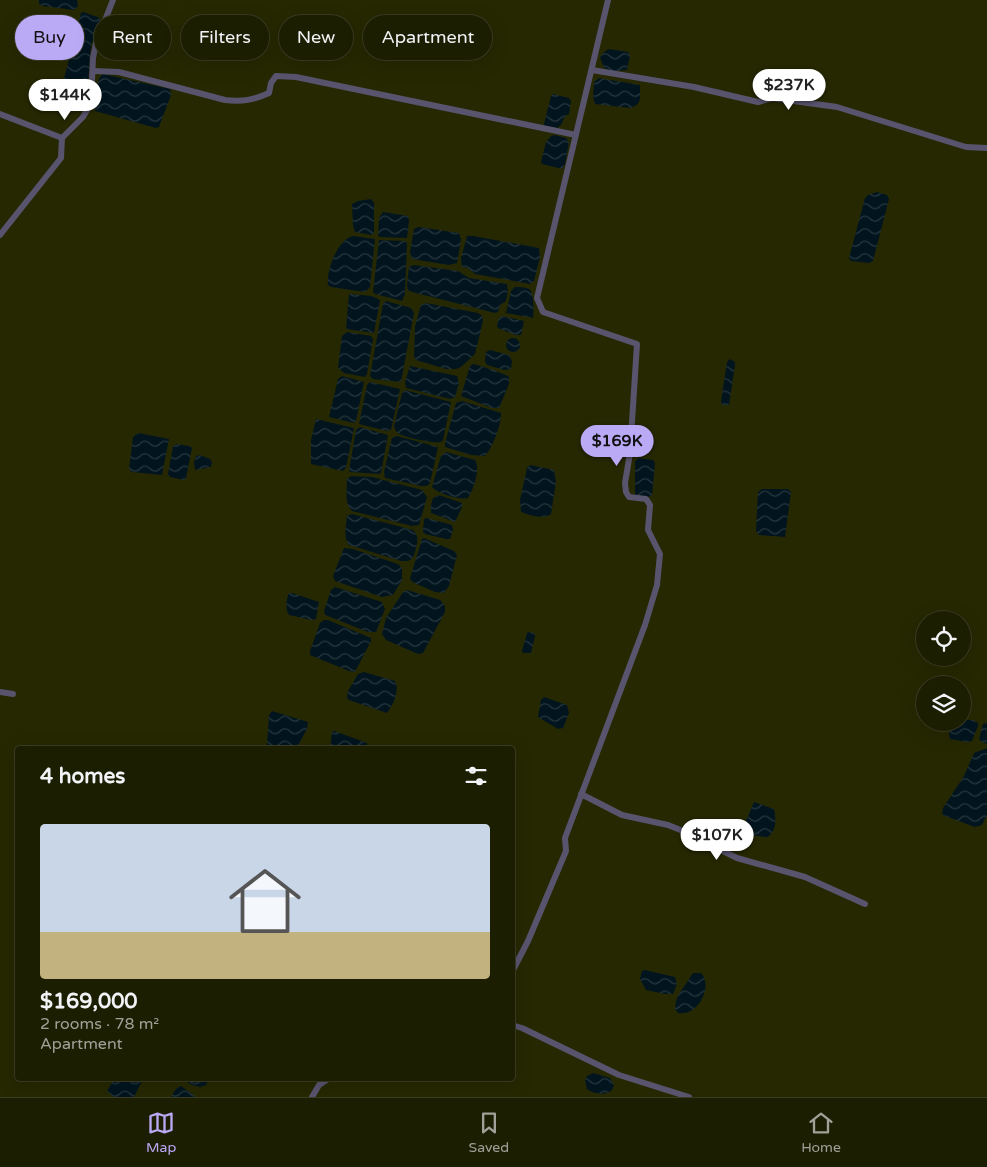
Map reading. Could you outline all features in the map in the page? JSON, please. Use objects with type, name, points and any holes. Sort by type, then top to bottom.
[{"type":"street","points":[[0,235],[61,158],[62,138],[83,117],[91,103],[94,71],[93,58],[96,43],[114,0]]},
{"type":"street","points":[[515,966],[528,941],[566,851],[565,838],[645,625],[657,586],[660,554],[648,530],[649,501],[629,497],[626,492],[625,483],[630,453],[637,344],[543,312],[537,298],[608,0]]},
{"type":"street","points":[[592,70],[694,87],[758,102],[772,98],[837,108],[966,147],[987,148]]},
{"type":"street","points":[[94,71],[119,72],[225,100],[243,102],[269,93],[271,83],[276,76],[296,77],[576,135]]},
{"type":"street","points":[[0,114],[62,138]]},
{"type":"street","points":[[0,692],[13,694]]},
{"type":"street","points":[[581,794],[622,815],[675,827],[737,858],[805,877],[865,904]]},
{"type":"street","points":[[515,1027],[522,1028],[619,1075],[689,1097]]},
{"type":"street","points":[[312,1097],[319,1085],[325,1081]]},
{"type":"water","points":[[39,0],[77,0],[78,6],[74,10],[43,6],[39,4]]},
{"type":"water","points":[[81,13],[94,16],[94,36],[86,96],[79,108],[75,109],[59,102],[59,98],[69,60],[84,60],[84,15],[80,15]]},
{"type":"water","points":[[609,49],[628,52],[630,56],[627,70],[612,71],[604,68],[600,57]]},
{"type":"water","points":[[103,74],[170,89],[171,95],[159,127],[156,128],[95,111],[98,81]]},
{"type":"water","points":[[599,78],[640,85],[638,104],[631,108],[595,104],[593,97],[594,82]]},
{"type":"water","points":[[553,94],[569,98],[571,101],[569,114],[565,116],[561,125],[557,128],[545,126],[544,124]]},
{"type":"water","points":[[555,135],[566,138],[569,142],[565,164],[562,169],[542,164],[541,162],[546,142],[551,136]]},
{"type":"water","points":[[877,192],[887,195],[889,199],[873,261],[869,263],[851,261],[849,258],[865,198]]},
{"type":"water","points":[[371,199],[374,203],[374,233],[371,235],[355,232],[352,204]]},
{"type":"water","points":[[383,212],[408,216],[407,238],[378,236],[379,218]]},
{"type":"water","points":[[418,227],[459,233],[461,240],[457,263],[449,265],[412,259],[410,252],[414,229]]},
{"type":"water","points":[[353,236],[375,239],[370,287],[365,292],[328,285],[329,271],[334,256],[342,243]]},
{"type":"water","points":[[467,236],[539,248],[540,257],[534,281],[530,284],[475,274],[468,268],[462,267],[461,258]]},
{"type":"water","points":[[379,240],[405,241],[407,243],[405,294],[402,301],[373,292]]},
{"type":"water","points":[[414,265],[458,271],[469,278],[507,284],[506,301],[500,305],[498,312],[495,313],[412,292],[408,290],[407,285],[409,267]]},
{"type":"water","points":[[515,287],[526,288],[531,291],[533,318],[506,313],[511,291]]},
{"type":"water","points":[[349,294],[372,296],[380,300],[374,333],[346,329]]},
{"type":"water","points":[[386,301],[411,308],[414,313],[401,382],[373,379],[370,376],[383,304]]},
{"type":"water","points":[[426,303],[478,313],[482,316],[483,321],[475,354],[461,367],[446,369],[416,360],[414,357],[415,326],[421,305]]},
{"type":"water","points":[[503,316],[524,321],[521,335],[498,328],[499,318]]},
{"type":"water","points":[[347,332],[371,336],[373,339],[365,377],[344,373],[338,368],[342,336]]},
{"type":"water","points":[[510,338],[516,338],[520,345],[516,352],[510,352],[506,348],[506,342]]},
{"type":"water","points":[[490,350],[509,355],[512,361],[511,369],[504,370],[487,365],[485,361],[486,352]]},
{"type":"water","points":[[730,359],[735,362],[735,365],[729,405],[722,405],[727,362]]},
{"type":"water","points":[[473,364],[486,367],[509,377],[509,384],[499,408],[492,408],[461,396],[470,366]]},
{"type":"water","points":[[410,366],[457,376],[459,383],[455,397],[450,399],[406,388],[405,382]]},
{"type":"water","points":[[342,376],[364,382],[354,423],[329,417],[338,379]]},
{"type":"water","points":[[370,382],[400,389],[391,430],[387,431],[359,424],[367,385]]},
{"type":"water","points":[[405,390],[451,402],[441,442],[412,438],[401,435],[396,431],[394,426],[402,393]]},
{"type":"water","points":[[462,401],[501,413],[496,436],[484,456],[471,455],[445,447],[456,403]]},
{"type":"water","points":[[316,419],[354,428],[346,468],[343,471],[311,464],[311,440]]},
{"type":"water","points":[[360,427],[388,435],[381,473],[379,474],[350,472],[349,470],[356,430]]},
{"type":"water","points":[[138,433],[169,439],[162,475],[132,472],[129,469],[133,437]]},
{"type":"water","points":[[397,436],[438,447],[430,483],[427,486],[385,478],[384,472],[392,438]]},
{"type":"water","points":[[177,444],[192,448],[184,480],[170,477],[168,474],[173,446]]},
{"type":"water","points":[[446,452],[475,460],[477,464],[477,474],[468,498],[449,496],[432,487],[441,456]]},
{"type":"water","points":[[200,455],[210,459],[212,462],[211,467],[195,470],[194,462],[196,456]]},
{"type":"water","points":[[638,458],[653,460],[655,463],[652,495],[648,497],[636,496],[635,494],[635,462]]},
{"type":"water","points":[[530,465],[554,470],[556,482],[551,514],[548,516],[536,516],[521,512],[520,500],[527,468]]},
{"type":"water","points":[[351,476],[372,477],[422,490],[427,497],[419,525],[412,526],[352,511],[346,496],[347,479]]},
{"type":"water","points":[[762,489],[788,489],[791,492],[785,537],[759,535],[756,531],[758,492]]},
{"type":"water","points":[[439,495],[462,503],[455,522],[431,513],[433,498]]},
{"type":"water","points":[[352,514],[413,530],[417,540],[413,558],[408,561],[401,561],[349,545],[345,535],[347,516]]},
{"type":"water","points":[[427,518],[452,525],[453,530],[450,539],[425,534],[423,532],[424,519]]},
{"type":"water","points":[[424,538],[454,551],[457,555],[449,586],[444,593],[435,592],[412,582],[410,578],[422,539]]},
{"type":"water","points":[[344,548],[353,549],[398,564],[402,568],[402,580],[393,595],[382,597],[335,581],[333,576]]},
{"type":"water","points":[[335,587],[382,602],[385,609],[376,632],[368,632],[325,615],[324,611],[331,590]]},
{"type":"water","points":[[407,590],[440,600],[445,606],[445,612],[423,653],[418,654],[386,640],[382,634],[386,618],[403,592]]},
{"type":"water","points":[[289,593],[319,602],[316,619],[312,620],[289,615],[286,604]]},
{"type":"water","points":[[324,620],[371,638],[355,672],[310,655],[320,623]]},
{"type":"water","points":[[527,633],[534,633],[535,636],[531,653],[523,653]]},
{"type":"water","points":[[364,672],[395,681],[396,693],[387,713],[347,698],[348,691],[358,674]]},
{"type":"water","points":[[544,697],[567,705],[569,713],[563,728],[558,729],[538,717],[541,700]]},
{"type":"water","points":[[272,711],[308,722],[307,729],[298,746],[267,745],[269,715]]},
{"type":"water","points":[[971,720],[978,723],[972,741],[950,739],[950,731],[971,731]]},
{"type":"water","points":[[987,723],[987,744],[979,739],[983,724]]},
{"type":"water","points":[[334,731],[367,743],[367,746],[330,746],[332,732]]},
{"type":"water","points":[[987,748],[987,815],[982,825],[975,827],[945,816],[942,814],[943,808],[964,776],[974,753]]},
{"type":"water","points":[[754,802],[774,809],[775,824],[773,831],[768,837],[754,835],[743,828]]},
{"type":"water","points":[[645,970],[675,977],[677,984],[673,994],[646,990],[640,979],[642,971]]},
{"type":"water","points":[[693,973],[701,973],[705,979],[706,986],[702,1000],[691,1010],[685,1013],[678,1013],[675,1009],[676,1001]]},
{"type":"water","points":[[593,1073],[610,1078],[614,1085],[612,1090],[600,1094],[587,1089],[585,1080],[587,1076]]},
{"type":"water","points":[[113,1081],[142,1081],[134,1097],[114,1097],[107,1091]]},
{"type":"water","points":[[185,1081],[208,1081],[206,1085],[200,1087]]},
{"type":"water","points":[[181,1086],[196,1097],[171,1097],[176,1089]]}]
